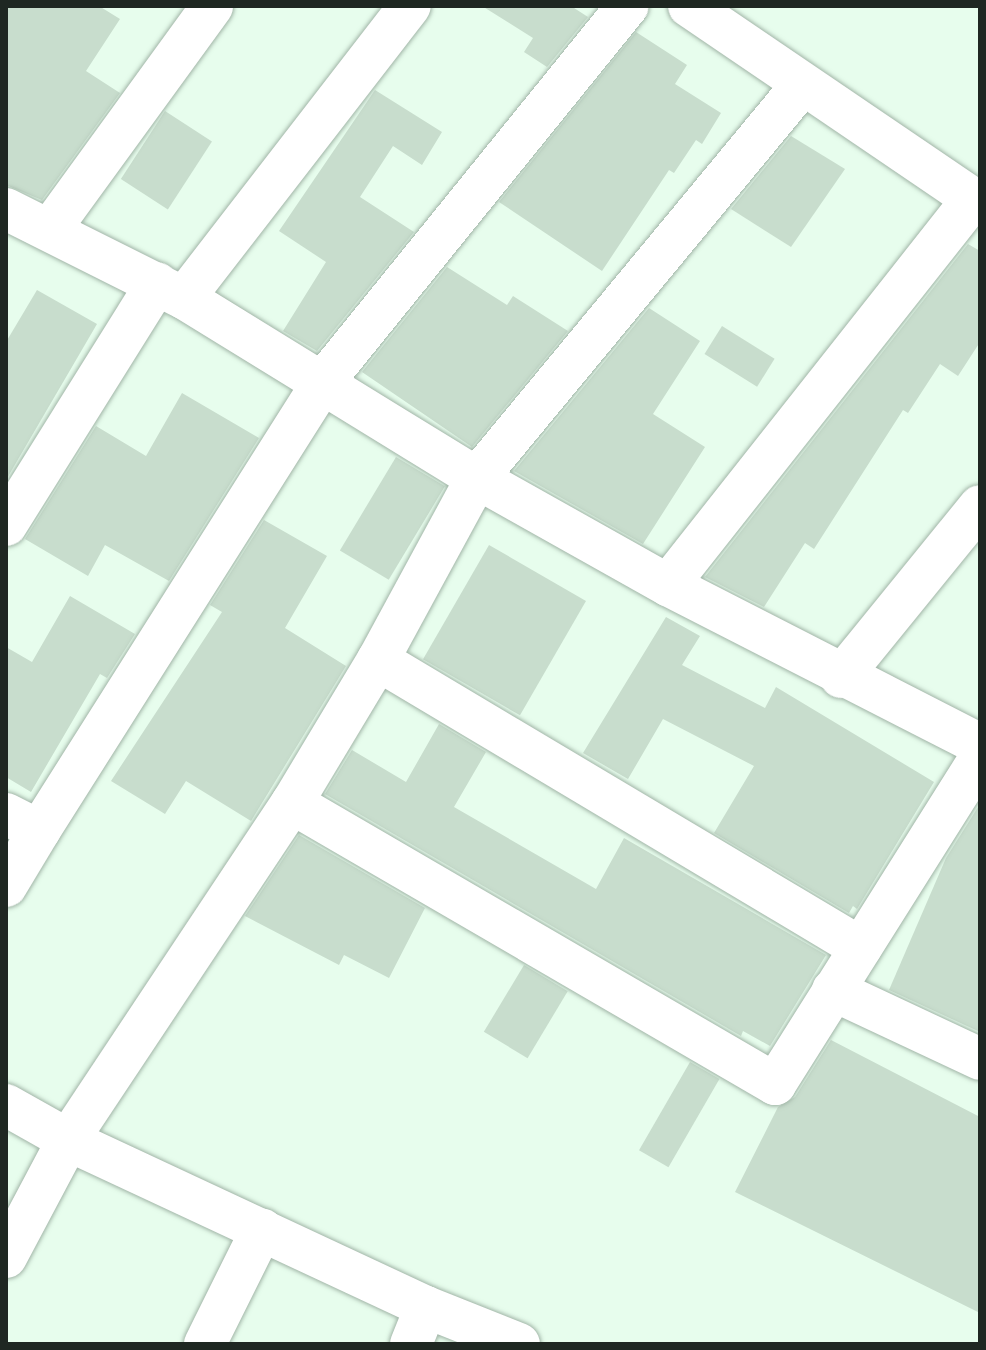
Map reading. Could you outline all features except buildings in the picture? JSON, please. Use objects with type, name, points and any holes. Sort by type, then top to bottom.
[{"type":"street","points":[[51,228],[212,6]]},
{"type":"street","points":[[6,525],[170,291],[410,6]]},
{"type":"street","points":[[6,886],[22,823],[323,382],[627,6]]},
{"type":"street","points":[[668,585],[977,201],[689,6]]},
{"type":"street","points":[[6,1257],[68,1140],[292,803],[378,660],[477,478],[803,84]]},
{"type":"street","points":[[6,209],[51,228],[170,291],[477,478],[668,585],[841,677],[980,745]]},
{"type":"street","points":[[841,677],[980,506]]},
{"type":"street","points":[[378,660],[861,948]]},
{"type":"street","points":[[292,803],[775,1084],[980,759]]},
{"type":"street","points":[[833,990],[980,1059]]},
{"type":"street","points":[[6,1105],[68,1140],[262,1229],[419,1326],[519,1344]]},
{"type":"street","points":[[205,1344],[262,1229]]}]
